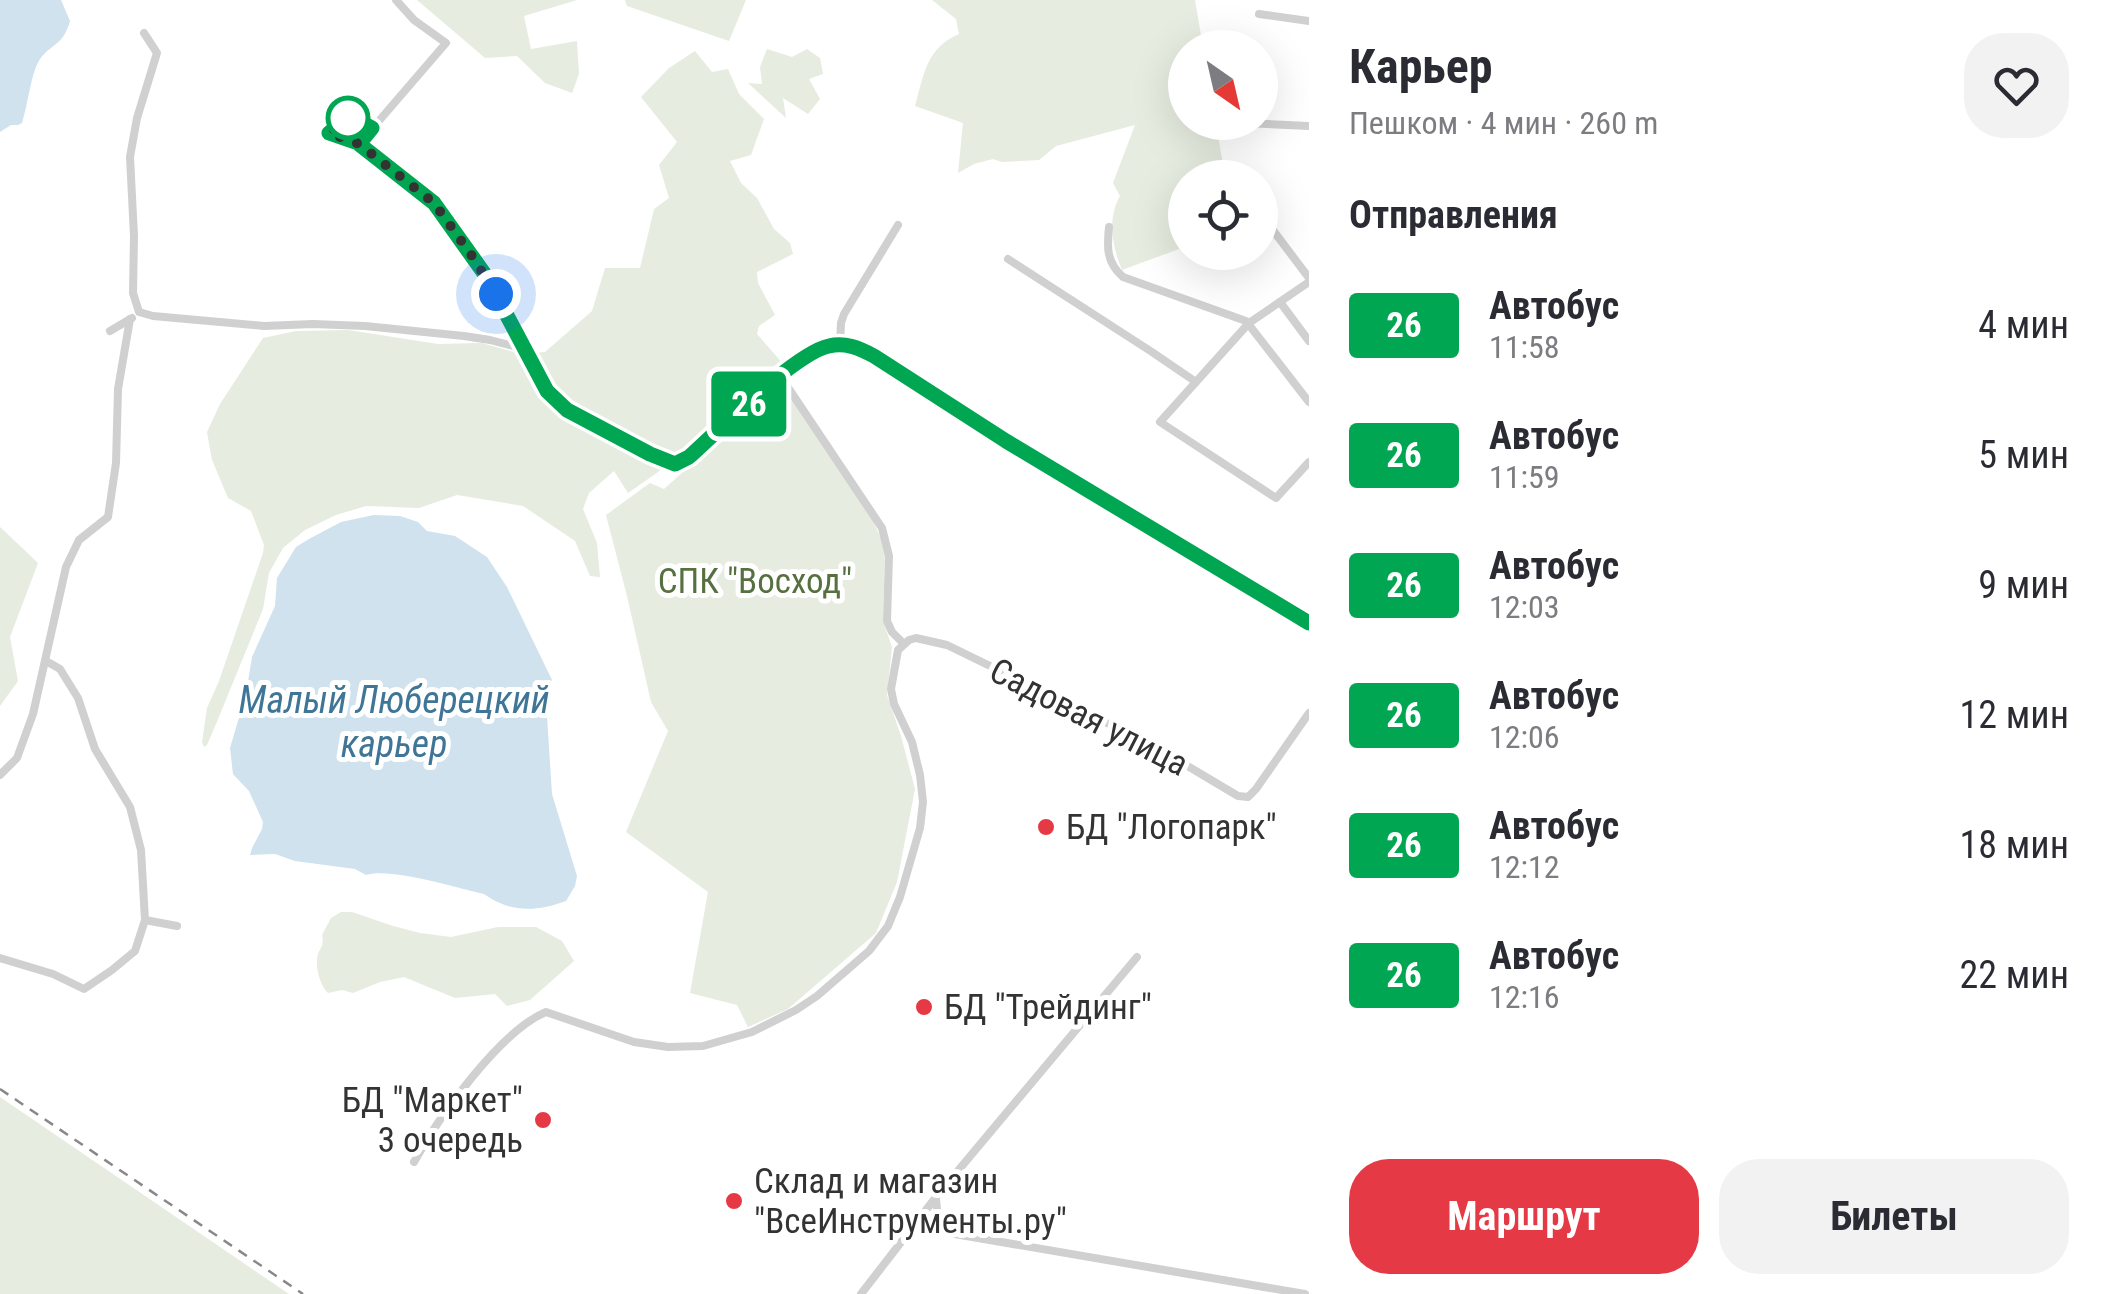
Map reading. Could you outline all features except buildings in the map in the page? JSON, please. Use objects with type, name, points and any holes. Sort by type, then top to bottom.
[{"type":"street","points":[[359,144],[446,43],[414,20],[396,0]]},
{"type":"street","points":[[1259,14],[1309,20]]},
{"type":"street","points":[[139,312],[133,292],[130,157],[137,118],[157,53],[144,32]]},
{"type":"street","points":[[1278,125],[1309,126]]},
{"type":"street","points":[[329,133],[359,144],[434,203],[486,276],[547,391],[567,410],[650,454],[675,464],[689,457],[808,355],[840,344],[855,347],[1309,623]]},
{"type":"street","points":[[840,344],[841,323],[849,303],[898,225]]},
{"type":"street","points":[[1109,227],[1107,254],[1118,272],[1249,323],[1309,402]]},
{"type":"street","points":[[1278,238],[1309,280],[1249,323],[1160,422],[1276,498],[1309,462]]},
{"type":"street","points":[[1008,259],[1196,382]]},
{"type":"street","points":[[1280,302],[1309,342]]},
{"type":"street","points":[[139,312],[255,325],[383,328],[490,340],[525,349]]},
{"type":"street","points":[[110,332],[139,312]]},
{"type":"street","points":[[0,775],[17,758],[33,714],[66,567],[78,540],[108,517],[116,464],[118,389],[130,319]]},
{"type":"street","points":[[414,1162],[437,1124],[480,1070],[533,1017],[546,1012],[634,1042],[702,1046],[752,1032],[796,1010],[869,951],[888,926],[900,898],[922,815],[920,775],[912,742],[891,689],[898,650],[904,644],[887,621],[890,556],[882,528],[780,376]]},
{"type":"street","name":"Садовая улица","points":[[904,644],[916,638],[947,645],[1154,746],[1238,796],[1248,797],[1309,713]]},
{"type":"street","points":[[0,958],[53,974],[84,989],[135,950],[146,920],[141,850],[130,807],[95,748],[78,698],[60,669],[46,662]]},
{"type":"street","points":[[146,920],[177,926]]},
{"type":"street","points":[[861,1294],[1137,957]]},
{"type":"street","points":[[936,1198],[938,1219],[957,1234]]},
{"type":"street","points":[[914,1227],[1298,1293]]},
{"type":"green space","points":[[417,0],[577,0],[524,16],[531,49],[577,41],[579,74],[572,93],[545,83],[517,56],[485,58]]},
{"type":"green space","points":[[625,0],[746,0],[729,41],[627,6]]},
{"type":"green space","points":[[932,0],[1195,0],[1200,30],[1168,30],[1168,140],[1219,140],[1222,160],[1168,160],[1168,253],[1122,270],[1116,252],[1113,214],[1120,196],[1113,183],[1135,125],[1056,146],[1039,160],[993,159],[958,173],[963,123],[915,106],[933,55],[959,34],[956,19]]},
{"type":"green space","points":[[767,49],[792,57],[807,49],[820,58],[823,74],[809,79],[820,99],[808,114],[783,98],[786,118],[748,83],[762,84],[760,67]]},
{"type":"green space","points":[[695,51],[712,72],[728,69],[739,94],[764,119],[751,155],[730,161],[774,229],[790,243],[793,254],[757,272],[758,283],[775,315],[759,326],[757,334],[784,365],[681,456],[628,493],[614,471],[589,493],[583,509],[597,543],[600,577],[590,576],[575,541],[523,506],[457,495],[419,508],[366,506],[305,530],[283,548],[269,573],[263,609],[204,747],[207,708],[264,545],[251,511],[228,498],[212,460],[207,432],[220,404],[263,338],[296,331],[348,330],[438,344],[482,343],[521,354],[545,352],[592,311],[605,268],[640,268],[654,209],[669,198],[659,165],[677,142],[641,97],[669,68]]},
{"type":"green space","name":"СПК \"Восход\"","points":[[780,385],[786,387],[872,519],[885,547],[883,621],[892,647],[887,695],[915,789],[897,882],[876,933],[788,1009],[748,1027],[737,1005],[690,993],[708,892],[626,832],[668,731],[651,702],[606,515],[650,483],[664,489]]},
{"type":"green space","points":[[0,527],[38,563],[10,637],[18,681],[0,706]]},
{"type":"green space","points":[[341,912],[451,937],[498,927],[536,927],[562,941],[574,961],[530,1000],[507,1006],[495,994],[455,998],[404,977],[353,993],[328,993],[318,973],[318,956],[322,935],[331,918]]},
{"type":"green space","points":[[0,1097],[289,1294],[0,1294]]},
{"type":"water","points":[[0,0],[61,0],[70,21],[61,40],[37,65],[22,123],[0,132]]},
{"type":"water","name":"Малый Люберецкий карьер","points":[[374,515],[400,516],[418,522],[427,531],[455,536],[487,557],[507,587],[552,680],[544,701],[552,794],[577,876],[566,901],[534,909],[513,907],[484,894],[424,879],[366,875],[355,869],[295,861],[275,854],[250,855],[263,822],[249,791],[233,774],[230,748],[252,657],[275,606],[277,578],[296,547],[341,522]]},
{"type":"railway","points":[[0,1089],[303,1294]]},
{"type":"bus line","name":"26","points":[[355,142],[329,133],[350,116],[372,128],[359,144],[434,203],[486,276],[556,401],[650,454],[675,464],[689,457],[808,355],[834,345],[855,347],[1309,623]]},
{"type":"place","name":"БД \"Логопарк\"","points":[[1046,827]]},
{"type":"place","name":"БД \"Трейдинг\"","points":[[924,1007]]},
{"type":"place","name":"БД \"Маркет\" 3 очередь","points":[[543,1120]]},
{"type":"place","name":"Склад и магазин \"ВсеИнструменты.ру\"","points":[[734,1201]]},
{"type":"route","points":[[348,118],[329,133],[359,144],[434,203],[496,294]]}]
